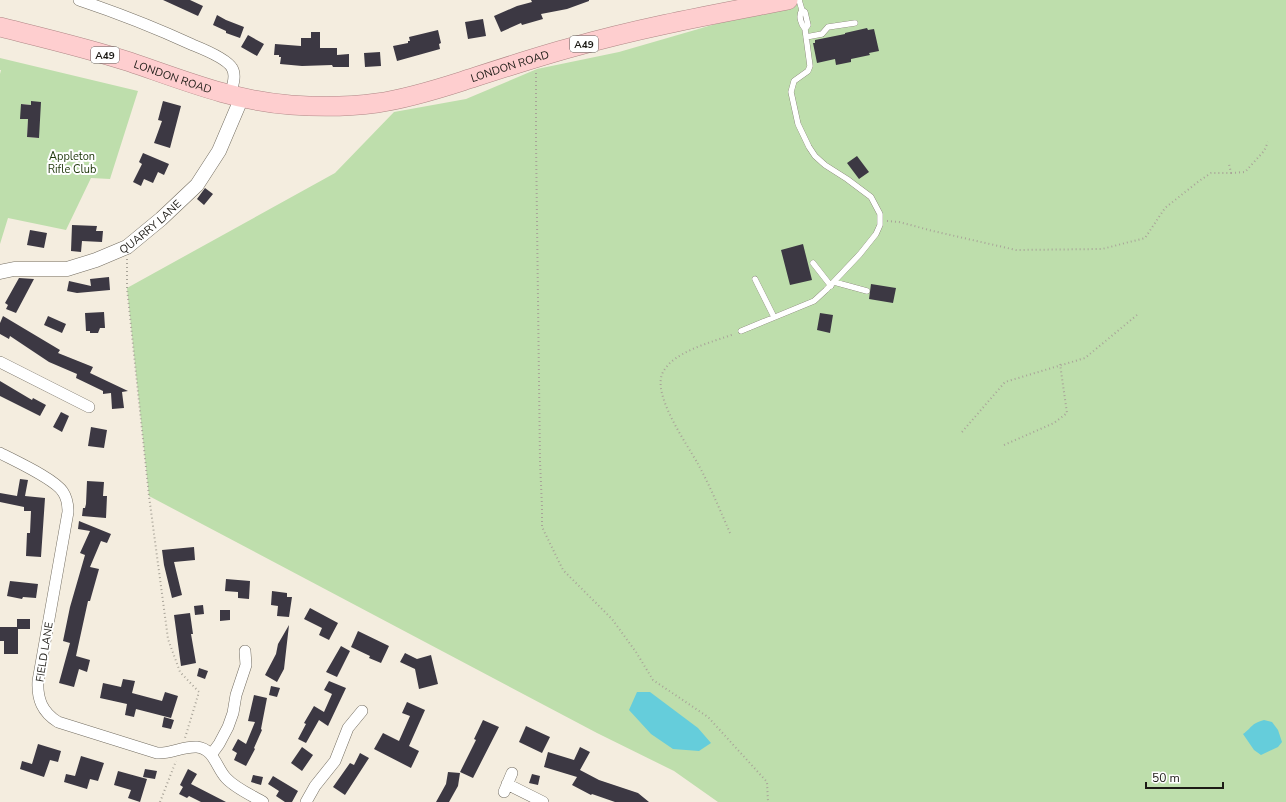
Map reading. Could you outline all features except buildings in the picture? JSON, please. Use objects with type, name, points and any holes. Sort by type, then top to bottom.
[{"type":"highway","name":"LONDON ROAD","points":[[0,27],[73,45],[208,89],[236,96],[288,105],[357,105],[388,101],[432,90],[619,35],[685,20],[785,3]]},
{"type":"street","points":[[79,0],[108,9],[159,29],[216,55],[232,66],[234,71],[236,96]]},
{"type":"street","name":"QUARRY LANE","points":[[0,272],[14,269],[67,269],[127,248],[197,185],[219,151],[236,96]]},
{"type":"street","points":[[0,362],[89,406]]},
{"type":"street","name":"FIELD LANE","points":[[0,453],[52,481],[63,491],[68,504],[68,512],[38,681],[38,690],[42,706],[51,718],[58,722],[150,751],[163,754],[189,748],[198,748],[205,750],[211,755]]},
{"type":"street","points":[[246,651],[246,665],[236,695],[234,713],[228,728],[211,755],[217,762],[225,777],[230,782],[262,802]]},
{"type":"street","points":[[306,802],[315,786],[335,760],[348,728],[362,711]]},
{"type":"street","points":[[512,773],[505,788],[543,802]]},
{"type":"lane","points":[[785,3],[799,0]]},
{"type":"lane","points":[[741,331],[814,301],[860,254],[876,234],[880,225],[880,214],[871,197],[815,156],[808,147],[798,124],[791,92],[794,81],[808,71],[810,66],[805,29],[802,25],[800,13],[785,3]]},
{"type":"lane","points":[[806,37],[822,34],[828,27],[855,23]]},
{"type":"lane","points":[[813,263],[832,284],[867,291]]},
{"type":"lane","points":[[755,279],[774,317]]},
{"type":"path","points":[[536,71],[542,527],[563,570],[612,619],[636,652],[653,680],[708,718],[767,782],[768,802]]},
{"type":"path","points":[[880,220],[899,222],[1016,250],[1102,250],[1145,238],[1164,208],[1211,172],[1245,172],[1264,151],[1268,142]]},
{"type":"path","points":[[1229,164],[1231,173]]},
{"type":"path","points":[[127,248],[128,303],[149,496],[168,639],[180,672],[199,692],[181,750],[160,802]]},
{"type":"path","points":[[962,432],[1004,382],[1084,358],[1137,315]]},
{"type":"path","points":[[730,533],[698,464],[673,422],[660,386],[662,373],[669,362],[688,351],[741,331]]},
{"type":"path","points":[[1004,445],[1054,423],[1067,413],[1060,364]]},
{"type":"green space","points":[[799,0],[1286,0],[1286,802],[718,802],[674,771],[597,733],[149,496],[127,288],[335,173],[394,112],[466,99],[537,69],[619,52]]},
{"type":"green space","name":"Appleton Rifle Club","points":[[0,58],[138,91],[110,179],[91,178],[66,230],[8,218],[0,244],[1,70]],"holes":[[[31,101],[38,138],[27,137],[28,119],[21,119],[22,104],[31,105]]]},
{"type":"water","points":[[637,692],[650,692],[698,728],[711,743],[699,751],[673,749],[651,734],[629,710]]},
{"type":"water","points":[[1264,720],[1272,722],[1278,730],[1282,742],[1278,747],[1261,755],[1254,750],[1243,734],[1254,725]]}]
